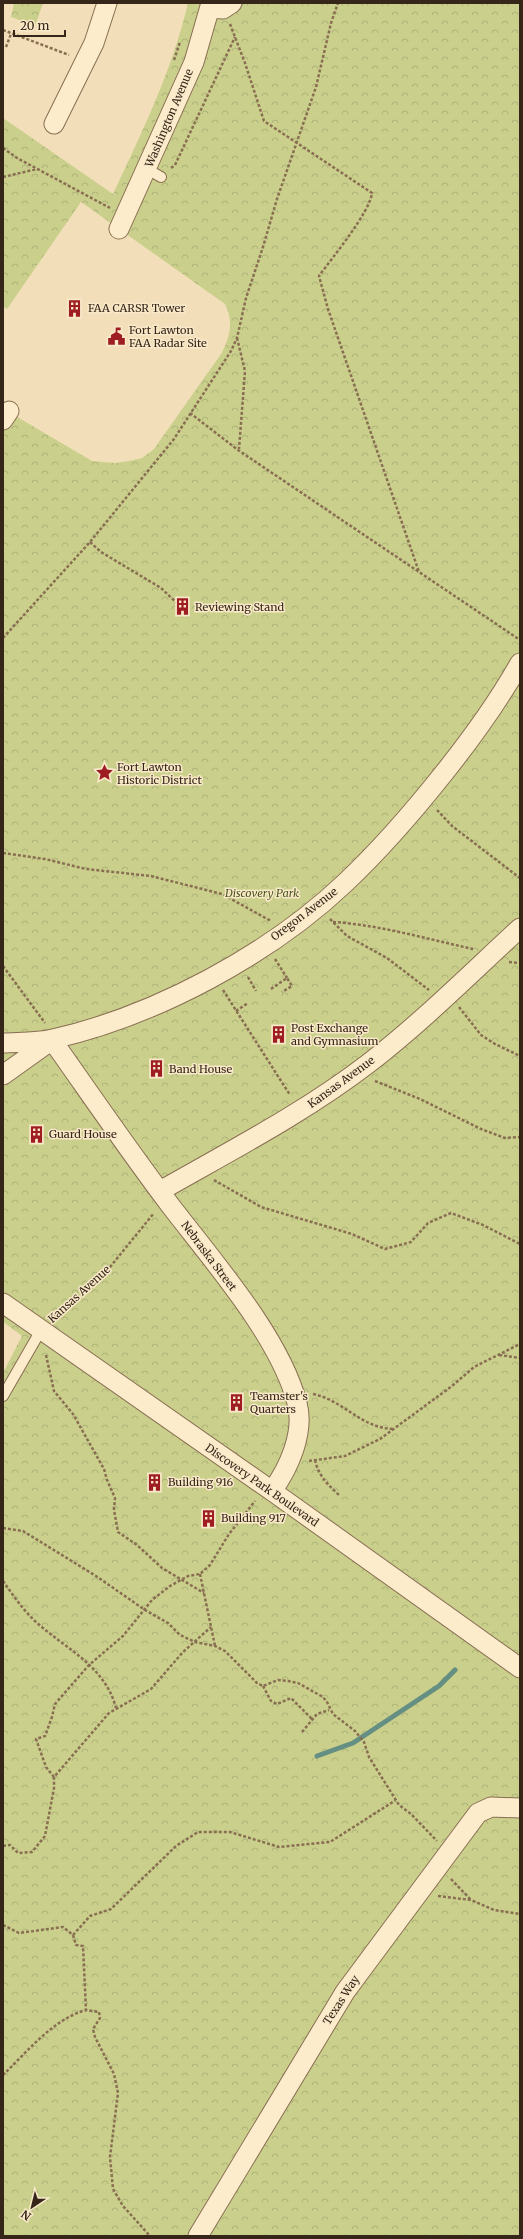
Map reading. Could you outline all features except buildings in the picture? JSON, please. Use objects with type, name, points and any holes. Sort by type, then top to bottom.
[{"type":"street","points":[[54,124],[94,43],[107,3]]},
{"type":"street","name":"Washington Avenue","points":[[122,222],[154,173],[194,62],[219,6]]},
{"type":"street","name":"Oregon Avenue","points":[[3,1043],[52,1040],[118,1020],[186,992],[253,953],[284,931],[316,907],[349,878],[424,799],[469,742],[520,664]]},
{"type":"street","name":"Kansas Avenue","points":[[163,1196],[196,1170],[304,1109],[362,1068],[446,996],[520,928]]},
{"type":"street","points":[[3,1075],[52,1040]]},
{"type":"street","name":"Nebraska Street","points":[[52,1040],[163,1196],[244,1302],[278,1356],[297,1404],[299,1427],[283,1476],[269,1489]]},
{"type":"street","name":"Discovery Park Boulevard","points":[[3,1303],[269,1489],[520,1668]]},
{"type":"street","name":"Texas Way","points":[[198,2236],[345,1992],[444,1858],[478,1813],[492,1807],[520,1808]]},
{"type":"lane","name":"Kansas Avenue","points":[[3,1396],[41,1330]]},
{"type":"path","points":[[334,3],[335,8]]},
{"type":"path","points":[[3,638],[90,542],[174,439],[226,360],[237,338],[246,298],[296,142],[316,87],[335,8],[338,3]]},
{"type":"path","points":[[219,6],[235,36],[264,121],[372,193],[364,212],[319,276],[328,310],[419,572]]},
{"type":"path","points":[[3,30],[85,61]]},
{"type":"path","points":[[6,48],[11,34]]},
{"type":"path","points":[[154,173],[175,165],[235,36]]},
{"type":"path","points":[[3,148],[122,222]]},
{"type":"path","points":[[3,177],[37,169]]},
{"type":"path","points":[[237,338],[245,371],[238,450]]},
{"type":"path","points":[[190,413],[238,450],[520,640]]},
{"type":"path","points":[[90,542],[101,552],[161,588],[181,608]]},
{"type":"path","points":[[424,799],[452,826],[520,878]]},
{"type":"path","points":[[3,853],[45,858],[86,869],[151,876],[222,894],[258,913],[284,931]]},
{"type":"path","points":[[316,907],[347,936],[387,958],[411,978],[432,992],[446,996],[462,1010],[481,1035],[495,1044],[520,1056]]},
{"type":"path","points":[[332,922],[366,924],[384,930],[473,949],[506,962],[520,963]]},
{"type":"path","points":[[3,966],[44,1021],[52,1040]]},
{"type":"path","points":[[271,989],[287,978],[292,986],[282,992]]},
{"type":"path","points":[[220,987],[292,1098]]},
{"type":"path","points":[[236,1011],[248,1003]]},
{"type":"path","points":[[362,1068],[370,1079],[420,1099],[481,1129],[505,1138],[520,1137]]},
{"type":"path","points":[[196,1170],[261,1207],[352,1234],[385,1249],[411,1242],[428,1223],[451,1214],[483,1225],[520,1244]]},
{"type":"path","name":"Kansas Avenue","points":[[41,1330],[106,1272],[158,1208],[163,1196]]},
{"type":"path","points":[[288,1461],[315,1460],[345,1456],[380,1439],[452,1386],[474,1367],[499,1356],[520,1344]]},
{"type":"path","points":[[46,1352],[54,1391],[73,1414],[104,1469],[115,1498],[114,1510],[118,1532],[137,1545],[162,1568],[204,1593]]},
{"type":"path","points":[[499,1356],[520,1358]]},
{"type":"path","points":[[294,1395],[307,1393],[320,1396],[336,1403],[362,1421],[380,1429],[393,1429]]},
{"type":"path","points":[[315,1460],[321,1475],[339,1495]]},
{"type":"path","points":[[3,1846],[10,1845],[18,1853],[32,1852],[45,1836],[54,1788],[54,1777],[46,1767],[36,1739],[45,1736],[55,1704],[89,1665],[123,1636],[152,1600],[188,1576],[200,1574],[210,1565],[229,1534],[269,1489]]},
{"type":"path","points":[[3,1528],[23,1531],[96,1576],[145,1610],[168,1623],[180,1635],[195,1642],[215,1646],[225,1651],[257,1683],[263,1686],[271,1701],[277,1704],[291,1698],[312,1719]]},
{"type":"path","points":[[200,1574],[215,1646]]},
{"type":"path","points":[[3,1581],[18,1603],[36,1622],[89,1665],[104,1680],[113,1694],[116,1708]]},
{"type":"path","points":[[54,1777],[75,1754],[95,1728],[116,1708],[151,1689],[183,1652],[211,1626]]},
{"type":"path","points":[[263,1686],[278,1680],[298,1683],[322,1697],[327,1702],[329,1710],[355,1731],[364,1742],[369,1757],[399,1805],[411,1814],[444,1858],[471,1900]]},
{"type":"path","points":[[302,1732],[317,1714],[329,1710]]},
{"type":"path","points":[[73,1935],[90,1916],[111,1909],[176,1846],[198,1832],[230,1832],[279,1847],[330,1842],[396,1800]]},
{"type":"path","points":[[418,1894],[471,1900],[494,1910],[520,1914]]},
{"type":"path","points":[[4,1927],[19,1933],[64,1927],[73,1935],[76,1945],[83,1946],[86,2010]]},
{"type":"path","points":[[3,2075],[56,2026],[78,2012],[86,2010],[99,2012],[100,2018],[93,2029],[95,2037],[114,2074],[118,2093],[110,2157],[113,2189],[123,2206],[150,2236]]},
{"type":"green space","points":[[14,3],[43,3],[35,26],[11,17]]},
{"type":"green space","name":"Discovery Park","points":[[188,3],[520,3],[520,2236],[3,2236],[3,1373],[22,1336],[3,1322],[3,406],[19,418],[92,461],[115,463],[142,458],[154,449],[221,354],[227,342],[230,323],[225,304],[81,202],[7,309],[3,306],[3,118],[113,194],[165,77],[174,53]]},
{"type":"waterway","points":[[317,1756],[353,1743],[439,1686],[455,1670]]},
{"type":"place","name":"FAA CARSR Tower","points":[[75,308]]},
{"type":"place","name":"Fort Lawton FAA Radar Site","points":[[116,336]]},
{"type":"place","name":"Reviewing Stand","points":[[182,607]]},
{"type":"place","name":"Fort Lawton Historic District","points":[[104,773]]},
{"type":"place","name":"Post Exchange and Gymnasium","points":[[278,1034]]},
{"type":"place","name":"Band House","points":[[156,1069]]},
{"type":"place","name":"Guard House","points":[[36,1134]]},
{"type":"place","name":"Teamster's Quarters","points":[[237,1402]]},
{"type":"place","name":"Building 916","points":[[155,1482]]},
{"type":"place","name":"Building 917","points":[[208,1518]]}]
